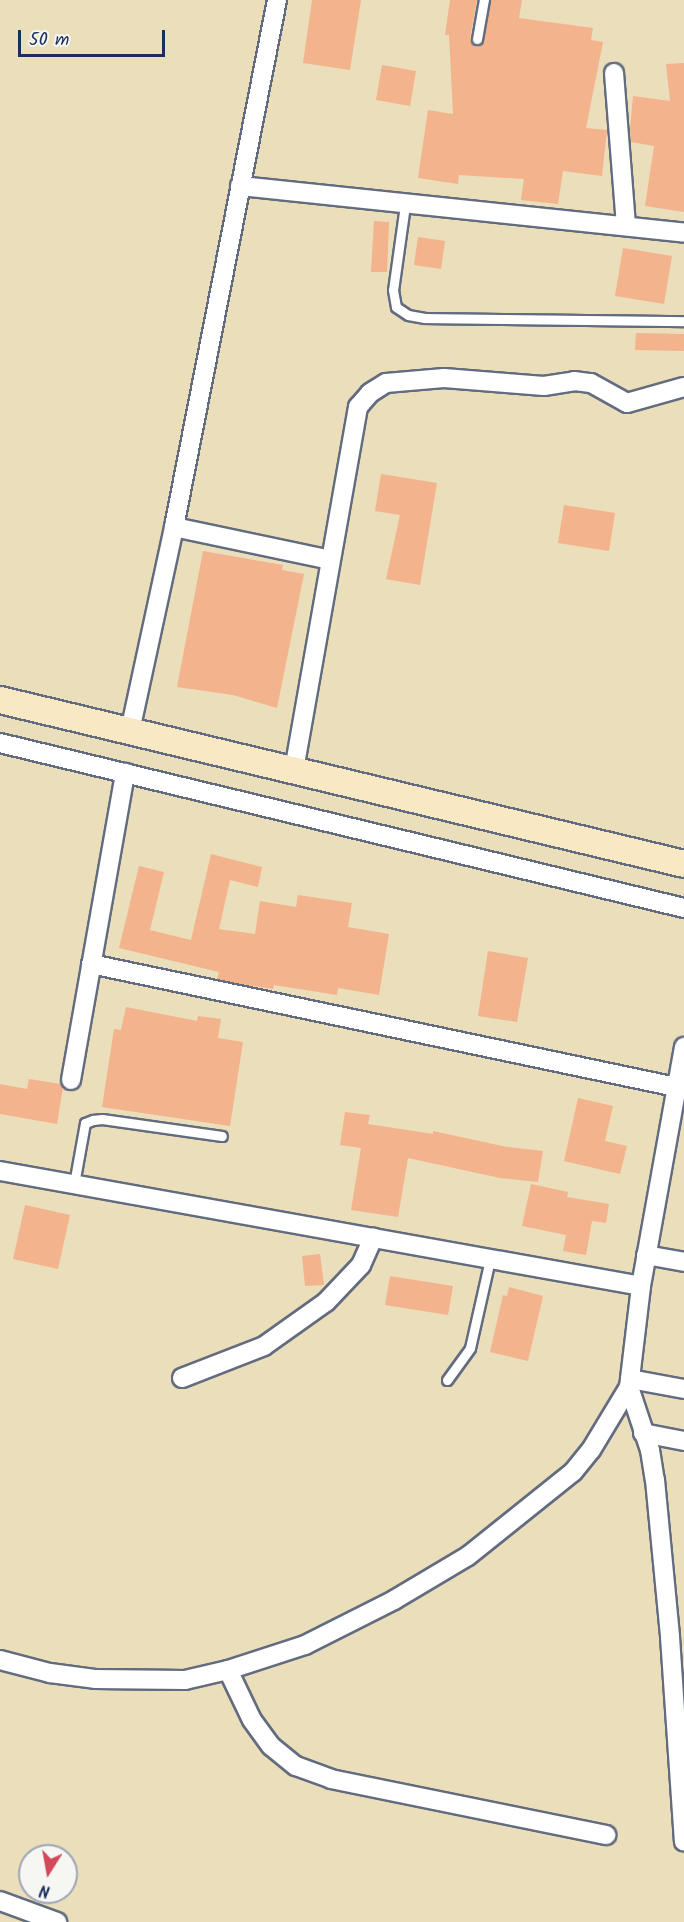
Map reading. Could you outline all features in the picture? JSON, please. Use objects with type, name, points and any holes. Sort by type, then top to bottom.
[{"type":"main road","points":[[0,700],[684,864]]},
{"type":"street","points":[[130,731],[174,527],[277,0]]},
{"type":"street","points":[[614,73],[626,226]]},
{"type":"street","points":[[240,186],[684,233]]},
{"type":"street","points":[[294,770],[358,408],[370,393],[386,383],[444,378],[544,386],[574,381],[591,382],[627,403],[684,387]]},
{"type":"street","points":[[174,527],[330,560]]},
{"type":"street","points":[[0,743],[684,908]]},
{"type":"street","points":[[71,1080],[125,773]]},
{"type":"street","points":[[91,964],[676,1087]]},
{"type":"street","points":[[684,1047],[641,1286],[630,1383],[643,1433],[650,1450],[655,1480],[670,1637],[684,1842]]},
{"type":"street","points":[[0,1171],[641,1286]]},
{"type":"street","points":[[182,1378],[264,1346],[326,1302],[361,1265],[373,1238]]},
{"type":"street","points":[[646,1255],[684,1262]]},
{"type":"street","points":[[630,1383],[684,1389]]},
{"type":"street","points":[[0,1660],[50,1673],[95,1679],[185,1680],[228,1670],[305,1645],[394,1600],[468,1556],[573,1472],[591,1450],[630,1383]]},
{"type":"street","points":[[643,1433],[684,1441]]},
{"type":"street","points":[[228,1670],[252,1720],[271,1746],[296,1767],[331,1779],[606,1835]]},
{"type":"street","points":[[0,1901],[57,1922]]},
{"type":"lane","points":[[477,39],[484,0]]},
{"type":"lane","points":[[405,205],[393,290],[396,307],[408,315],[425,318],[684,321]]},
{"type":"lane","points":[[74,1184],[85,1124],[93,1120],[102,1119],[222,1136]]},
{"type":"lane","points":[[447,1380],[470,1348],[490,1259]]},
{"type":"building","points":[[312,0],[361,0],[350,70],[303,63]]},
{"type":"building","points":[[450,0],[477,0],[470,38],[475,45],[483,41],[491,0],[522,0],[519,18],[593,28],[591,40],[603,42],[586,128],[607,130],[602,176],[563,171],[558,204],[521,200],[524,179],[459,175],[458,184],[418,178],[428,110],[453,114],[449,35],[445,35]]},
{"type":"building","points":[[684,63],[684,212],[645,206],[654,146],[631,142],[630,129],[633,96],[670,101],[666,64]]},
{"type":"building","points":[[382,65],[416,71],[410,106],[376,100]]},
{"type":"building","points":[[374,221],[389,222],[387,272],[371,272]]},
{"type":"building","points":[[418,237],[445,241],[441,269],[414,265]]},
{"type":"building","points":[[623,248],[672,256],[664,304],[615,296]]},
{"type":"building","points":[[636,333],[684,334],[684,351],[635,350]]},
{"type":"building","points":[[381,474],[437,483],[420,585],[386,579],[400,515],[375,511]]},
{"type":"building","points":[[564,505],[615,513],[609,551],[558,543]]},
{"type":"building","points":[[203,551],[283,565],[282,570],[304,574],[277,708],[233,695],[177,687]]},
{"type":"building","points":[[211,854],[262,867],[258,887],[230,880],[219,929],[255,934],[260,901],[296,907],[298,895],[352,903],[348,927],[389,934],[379,995],[338,988],[337,995],[274,985],[273,989],[240,984],[217,979],[219,972],[119,948],[139,866],[164,872],[150,930],[191,940]]},
{"type":"building","points":[[488,951],[528,958],[517,1022],[478,1016]]},
{"type":"building","points":[[126,1007],[197,1021],[198,1016],[221,1019],[218,1038],[243,1042],[230,1126],[102,1107],[114,1029],[121,1030]]},
{"type":"building","points":[[29,1079],[61,1084],[63,1087],[57,1124],[0,1114],[0,1084],[27,1089]]},
{"type":"building","points":[[578,1098],[613,1106],[605,1141],[627,1146],[620,1174],[564,1161]]},
{"type":"building","points":[[345,1112],[370,1115],[368,1124],[433,1134],[433,1131],[507,1147],[543,1151],[538,1182],[500,1178],[408,1158],[398,1217],[351,1210],[361,1148],[340,1145]]},
{"type":"building","points":[[531,1184],[568,1192],[567,1197],[609,1204],[606,1223],[592,1221],[586,1255],[563,1251],[566,1235],[522,1226]]},
{"type":"building","points":[[25,1205],[70,1215],[58,1269],[13,1259]]},
{"type":"building","points":[[320,1254],[324,1285],[305,1286],[302,1256]]},
{"type":"building","points":[[390,1276],[453,1286],[448,1315],[385,1305]]},
{"type":"building","points":[[509,1287],[543,1296],[528,1361],[490,1352],[503,1295],[507,1296]]}]
